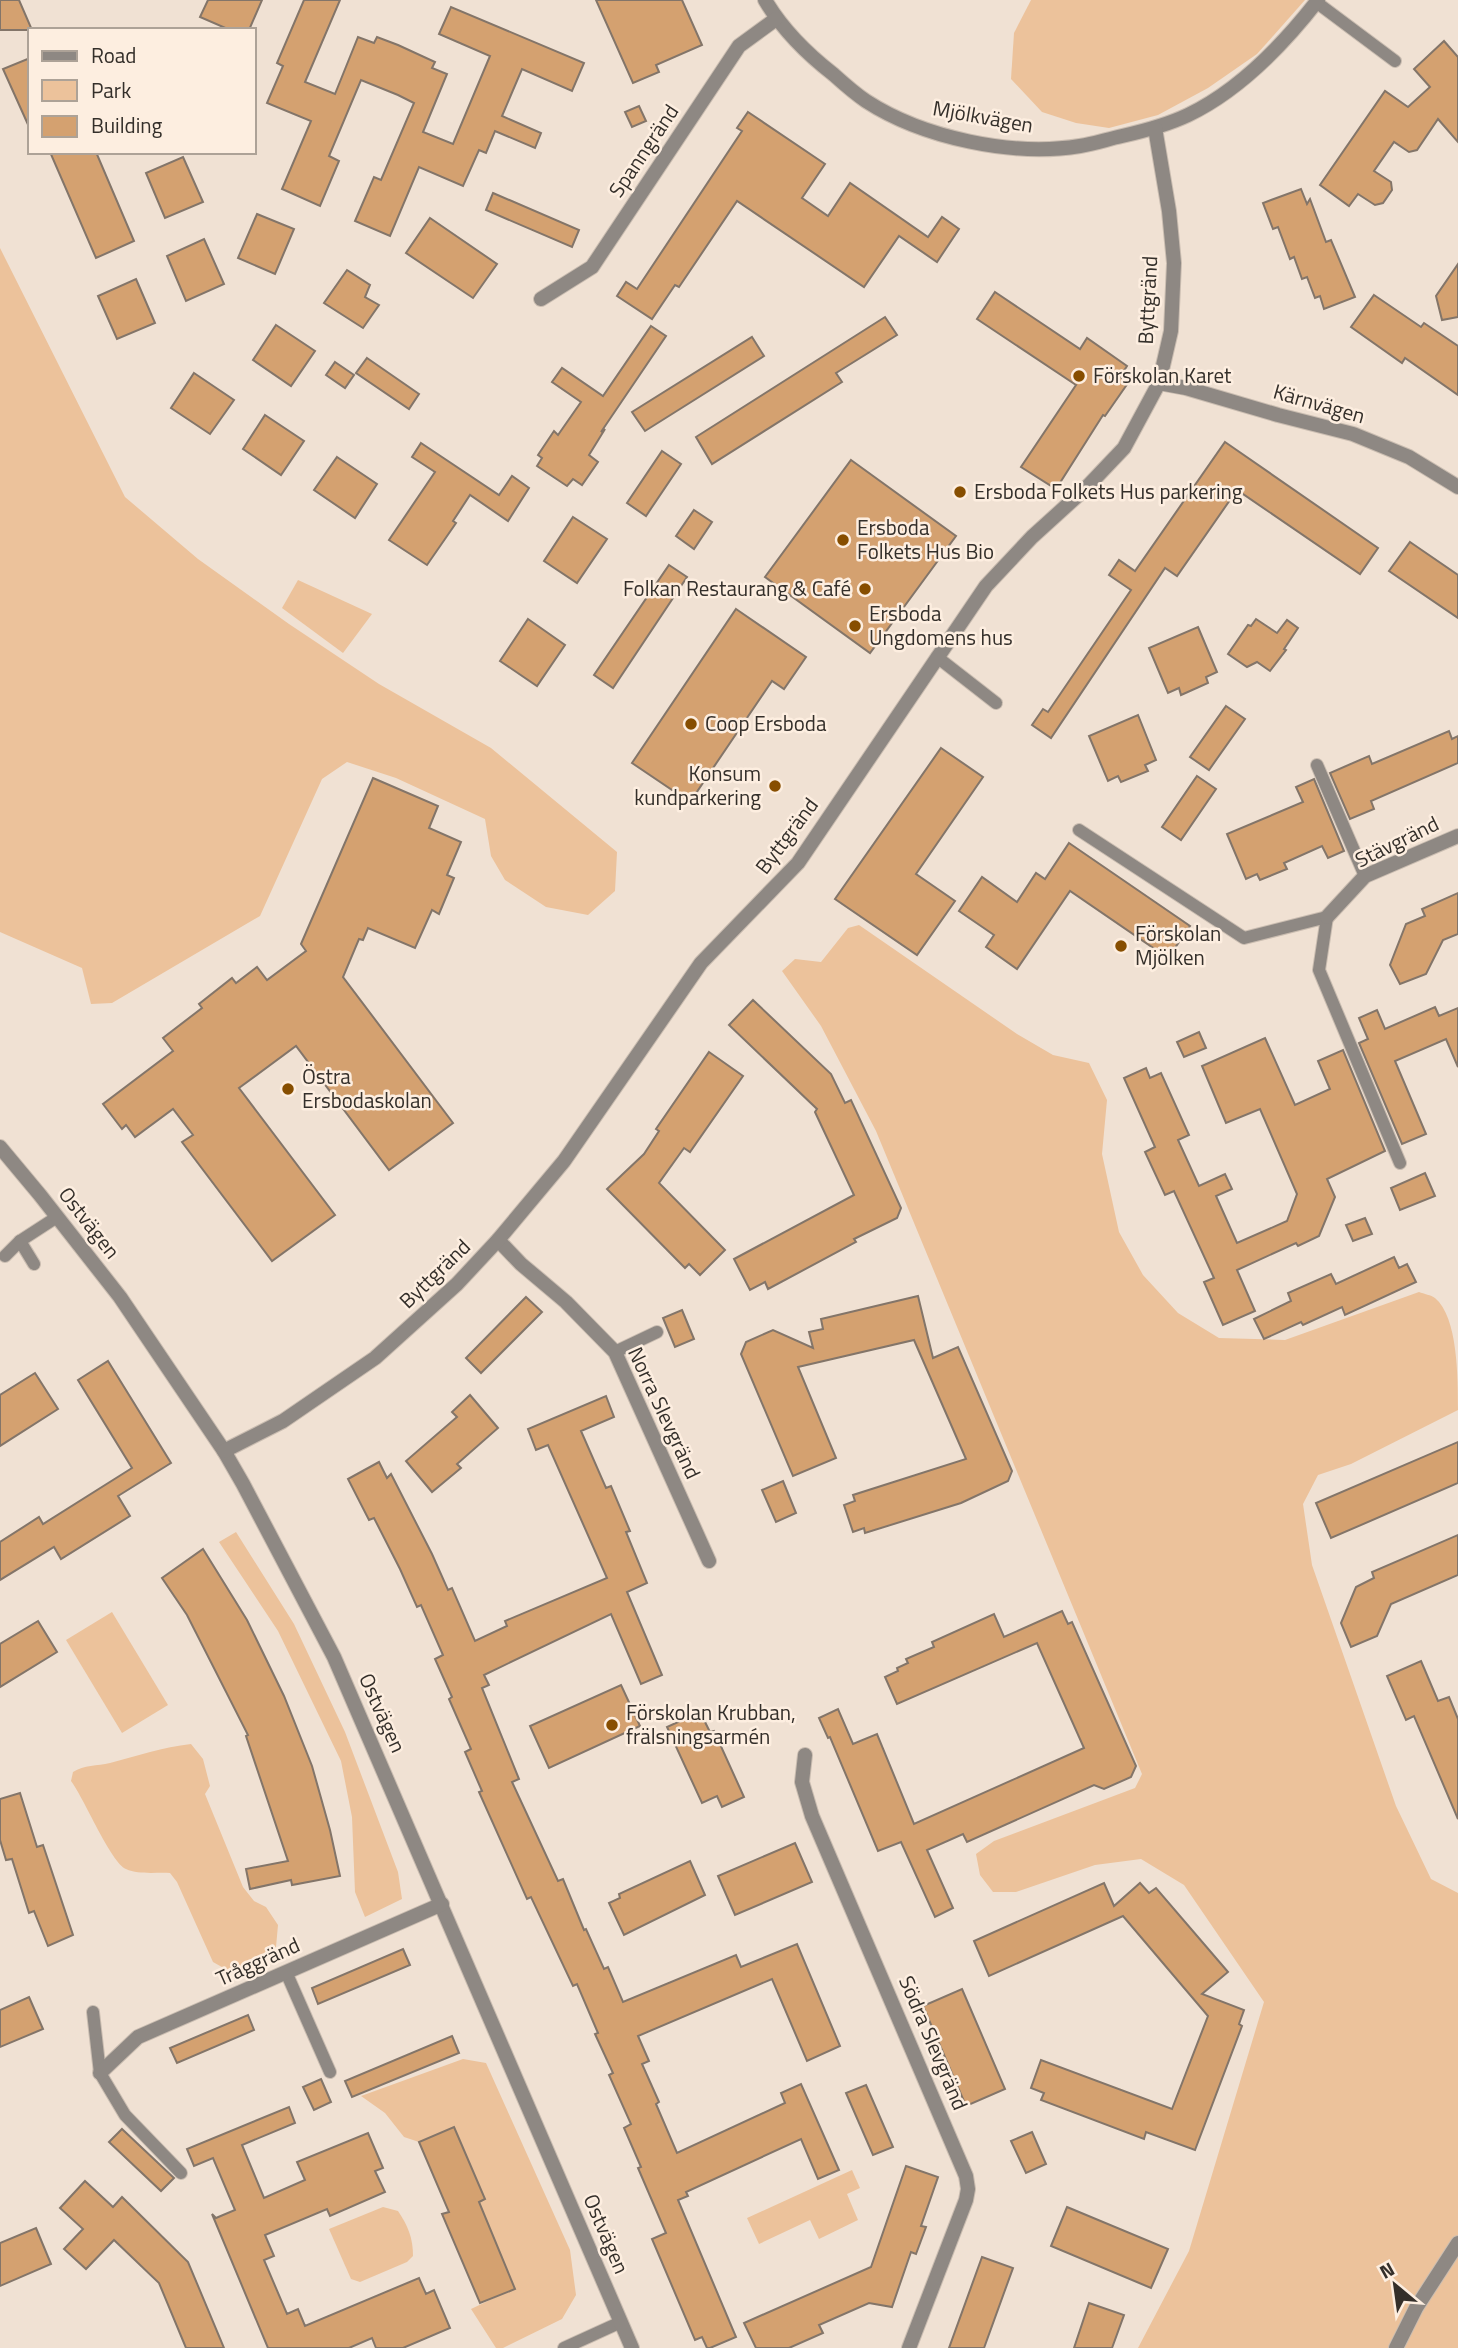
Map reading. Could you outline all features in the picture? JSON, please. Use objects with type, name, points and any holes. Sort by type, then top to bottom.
[{"type":"street","name":"Mjölkvägen","points":[[765,0],[776,19],[815,60],[866,101],[913,125],[953,137],[1033,149],[1080,146],[1155,128],[1189,115],[1228,90],[1261,63],[1297,28],[1317,1]]},
{"type":"street","name":"Spanngränd","points":[[541,299],[592,267],[739,46],[776,19]]},
{"type":"street","name":"Byttgränd","points":[[224,1451],[283,1421],[375,1358],[457,1284],[498,1240],[564,1160],[701,963],[797,863],[986,586],[1032,537],[1086,488],[1124,448],[1159,383],[1171,331],[1174,263],[1169,211],[1155,128]]},
{"type":"street","name":"Kärnvägen","points":[[1159,383],[1353,434],[1409,457],[1458,488]]},
{"type":"street","name":"Stävgränd","points":[[1326,917],[1365,876],[1458,836]]},
{"type":"street","name":"Ostvägen","points":[[0,1147],[120,1297],[224,1451],[334,1657],[632,2348]]},
{"type":"street","name":"Norra Slevgränd","points":[[498,1240],[521,1264],[566,1302],[615,1352],[709,1561]]},
{"type":"street","name":"Södra Slevgränd","points":[[805,1755],[802,1782],[812,1816],[966,2176],[966,2200],[909,2348]]},
{"type":"street","name":"Tråggränd","points":[[100,2073],[138,2037],[442,1904]]},
{"type":"street","points":[[1396,2348],[1416,2308],[1458,2243]]},
{"type":"lane","points":[[1317,1],[1395,61]]},
{"type":"lane","points":[[937,657],[996,703]]},
{"type":"lane","points":[[1317,765],[1365,876]]},
{"type":"lane","points":[[1079,830],[1244,939],[1326,917],[1319,970],[1400,1163]]},
{"type":"lane","points":[[5,1256],[20,1241],[57,1217]]},
{"type":"lane","points":[[20,1241],[34,1264]]},
{"type":"lane","points":[[615,1352],[657,1332]]},
{"type":"lane","points":[[286,1972],[330,2072]]},
{"type":"lane","points":[[93,2012],[100,2073],[125,2115],[181,2173]]},
{"type":"lane","points":[[564,2348],[621,2322]]},
{"type":"green space","points":[[1031,0],[1305,0],[1257,54],[1208,88],[1158,115],[1109,128],[1076,123],[1042,112],[1011,79],[1014,33]]},
{"type":"green space","points":[[0,248],[125,497],[198,559],[289,624],[379,684],[491,748],[617,852],[615,891],[588,915],[546,907],[505,880],[491,856],[485,819],[396,778],[347,762],[322,779],[260,916],[112,1003],[91,1004],[82,968],[0,932]]},
{"type":"green space","points":[[298,580],[372,614],[343,653],[282,608]]},
{"type":"green space","points":[[859,925],[1017,1034],[1053,1055],[1089,1063],[1107,1100],[1102,1154],[1119,1232],[1143,1275],[1178,1313],[1219,1338],[1285,1340],[1419,1292],[1435,1298],[1443,1307],[1455,1349],[1458,1410],[1351,1464],[1318,1475],[1303,1504],[1312,1565],[1396,1806],[1431,1879],[1458,1893],[1458,2348],[1138,2348],[1189,2251],[1264,2002],[1184,1885],[1141,1859],[1095,1865],[1016,1892],[993,1892],[980,1875],[976,1854],[994,1841],[1135,1788],[1142,1774],[876,1131],[821,1026],[782,971],[795,959],[821,962],[848,928]]},
{"type":"green space","points":[[236,1532],[294,1624],[345,1732],[398,1872],[402,1899],[365,1917],[355,1892],[352,1817],[341,1761],[278,1631],[219,1542]]},
{"type":"green space","points":[[112,1612],[168,1705],[122,1733],[66,1640]]},
{"type":"green space","points":[[191,1744],[203,1759],[210,1786],[205,1794],[243,1887],[254,1901],[266,1907],[278,1925],[276,1947],[251,1965],[229,1971],[213,1962],[177,1882],[170,1873],[137,1872],[120,1864],[105,1843],[71,1781],[73,1772],[82,1768]]},
{"type":"green space","points":[[463,2059],[486,2063],[570,2250],[576,2295],[562,2319],[503,2348],[496,2348],[471,2309],[515,2288],[479,2202],[484,2199],[454,2128],[419,2142],[404,2137],[385,2113],[361,2096]]},
{"type":"green space","points":[[852,2170],[860,2188],[847,2194],[858,2220],[819,2239],[810,2220],[759,2244],[747,2218]]},
{"type":"green space","points":[[383,2207],[398,2211],[402,2217],[411,2238],[413,2256],[407,2262],[360,2282],[351,2279],[329,2229]]},
{"type":"building","points":[[0,0],[19,0],[31,28],[0,30]]},
{"type":"building","points":[[208,0],[262,0],[250,28],[225,28],[200,17]]},
{"type":"building","points":[[304,0],[340,0],[305,82],[335,94],[358,37],[374,43],[377,37],[398,45],[435,62],[432,68],[447,74],[423,132],[453,144],[490,56],[439,34],[451,7],[584,63],[572,91],[522,69],[502,116],[541,133],[535,148],[495,131],[486,153],[479,150],[463,186],[419,167],[390,236],[355,221],[374,177],[381,180],[414,103],[398,95],[361,80],[329,156],[339,161],[320,206],[282,189],[311,121],[267,103],[283,66],[277,63]]},
{"type":"building","points":[[596,0],[682,0],[702,45],[656,65],[659,72],[633,83]]},
{"type":"building","points":[[1444,41],[1458,57],[1458,142],[1438,119],[1417,150],[1409,152],[1394,142],[1374,171],[1391,182],[1392,190],[1383,203],[1375,205],[1358,194],[1349,206],[1320,185],[1385,91],[1408,107],[1430,87],[1414,69]]},
{"type":"building","points":[[28,59],[28,125],[3,69]]},
{"type":"building","points":[[639,106],[646,121],[632,127],[625,112]]},
{"type":"building","points":[[748,112],[825,164],[802,198],[828,216],[850,183],[928,237],[942,217],[959,229],[937,262],[899,236],[864,287],[737,201],[679,287],[675,285],[652,319],[617,296],[626,282],[637,289],[742,131],[737,128]]},
{"type":"building","points":[[51,154],[97,154],[134,241],[96,258]]},
{"type":"building","points":[[183,157],[203,202],[165,218],[146,173]]},
{"type":"building","points":[[1301,189],[1307,204],[1310,199],[1326,242],[1331,240],[1355,297],[1324,309],[1320,296],[1315,298],[1307,277],[1302,279],[1294,257],[1290,259],[1278,227],[1273,229],[1263,203]]},
{"type":"building","points":[[493,193],[579,230],[572,247],[486,210]]},
{"type":"building","points":[[257,214],[294,229],[275,274],[238,258]]},
{"type":"building","points":[[430,218],[497,264],[473,298],[406,253]]},
{"type":"building","points":[[204,239],[224,284],[186,301],[167,256]]},
{"type":"building","points":[[1458,264],[1458,317],[1442,320],[1436,296]]},
{"type":"building","points":[[347,270],[370,285],[365,297],[379,305],[363,328],[324,303]]},
{"type":"building","points":[[136,279],[155,323],[117,339],[98,296]]},
{"type":"building","points":[[995,292],[1080,349],[1087,338],[1127,366],[1120,377],[1128,383],[1105,416],[1103,415],[1056,489],[1021,467],[1076,385],[977,319]]},
{"type":"building","points":[[1374,295],[1421,327],[1424,323],[1458,346],[1458,395],[1405,358],[1402,363],[1351,327]]},
{"type":"building","points":[[885,317],[897,335],[836,373],[842,382],[712,464],[696,437]]},
{"type":"building","points":[[276,325],[315,351],[291,386],[253,360]]},
{"type":"building","points":[[651,326],[666,336],[601,432],[605,429],[589,455],[598,462],[582,485],[573,479],[567,486],[537,466],[542,458],[538,455],[554,431],[558,435],[581,402],[552,382],[562,368],[603,396]]},
{"type":"building","points":[[752,337],[764,356],[645,431],[632,412]]},
{"type":"building","points":[[367,358],[419,394],[409,409],[356,373]]},
{"type":"building","points":[[335,362],[354,375],[345,388],[326,375]]},
{"type":"building","points":[[194,373],[234,400],[210,434],[171,408]]},
{"type":"building","points":[[265,415],[304,441],[281,475],[243,449]]},
{"type":"building","points":[[1225,442],[1378,548],[1360,574],[1237,490],[1177,576],[1165,568],[1051,738],[1032,725],[1043,709],[1048,712],[1131,590],[1109,575],[1119,560],[1135,571]]},
{"type":"building","points":[[421,443],[499,495],[512,476],[529,488],[508,521],[470,495],[453,521],[456,523],[427,565],[389,540],[435,472],[412,457]]},
{"type":"building","points":[[662,451],[681,464],[646,516],[627,503]]},
{"type":"building","points":[[337,457],[377,484],[355,518],[314,490]]},
{"type":"building","points":[[851,460],[956,536],[870,653],[765,577]]},
{"type":"building","points":[[694,510],[712,522],[694,549],[676,536]]},
{"type":"building","points":[[573,517],[607,539],[577,583],[544,561]]},
{"type":"building","points":[[1410,542],[1458,575],[1458,618],[1389,571]]},
{"type":"building","points":[[669,565],[687,577],[613,688],[594,675]]},
{"type":"building","points":[[736,609],[806,657],[784,689],[772,681],[690,802],[632,763]]},
{"type":"building","points":[[528,619],[565,645],[537,686],[500,661]]},
{"type":"building","points":[[1256,619],[1277,633],[1287,620],[1298,628],[1270,671],[1257,662],[1247,667],[1228,654],[1248,625],[1251,626]]},
{"type":"building","points":[[1198,627],[1217,672],[1206,677],[1208,683],[1181,695],[1179,688],[1168,693],[1149,648]]},
{"type":"building","points":[[1226,706],[1245,719],[1209,770],[1190,757]]},
{"type":"building","points":[[1138,715],[1156,760],[1145,765],[1148,771],[1121,782],[1118,776],[1108,781],[1089,736]]},
{"type":"building","points":[[1449,731],[1452,739],[1458,736],[1458,763],[1371,801],[1374,809],[1350,819],[1330,773],[1369,756],[1372,764]]},
{"type":"building","points":[[941,748],[983,777],[916,874],[955,901],[917,955],[835,899]]},
{"type":"building","points":[[1197,776],[1216,789],[1181,840],[1162,827]]},
{"type":"building","points":[[373,778],[438,806],[429,828],[461,842],[447,875],[454,878],[439,914],[432,910],[415,948],[368,928],[363,940],[359,939],[343,977],[453,1123],[389,1170],[296,1046],[239,1088],[335,1215],[272,1261],[182,1142],[193,1135],[173,1109],[135,1137],[126,1125],[122,1129],[103,1104],[173,1051],[163,1038],[202,1008],[199,1004],[232,978],[236,983],[257,967],[267,980],[306,951],[301,944]]},
{"type":"building","points":[[1314,779],[1344,851],[1328,858],[1322,846],[1284,863],[1287,869],[1260,880],[1257,874],[1246,879],[1227,834],[1303,802],[1296,787]]},
{"type":"building","points":[[1069,843],[1190,926],[1168,958],[1070,891],[1017,969],[986,947],[994,935],[959,911],[982,877],[1017,902],[1036,873],[1045,879]]},
{"type":"building","points":[[1458,893],[1458,934],[1443,940],[1426,974],[1400,984],[1390,965],[1406,924],[1425,916],[1422,909]]},
{"type":"building","points":[[753,1000],[831,1074],[845,1103],[851,1100],[901,1208],[897,1218],[854,1239],[856,1242],[768,1289],[765,1282],[750,1290],[734,1259],[854,1195],[815,1112],[817,1109],[729,1025]]},
{"type":"building","points":[[1435,1007],[1439,1016],[1458,1008],[1458,1067],[1446,1039],[1395,1061],[1426,1134],[1402,1144],[1359,1043],[1368,1039],[1359,1018],[1377,1010],[1385,1029]]},
{"type":"building","points":[[1199,1032],[1206,1048],[1184,1057],[1177,1042]]},
{"type":"building","points":[[1265,1038],[1295,1105],[1330,1089],[1318,1061],[1343,1050],[1385,1151],[1327,1179],[1335,1197],[1319,1236],[1298,1246],[1296,1243],[1237,1270],[1255,1311],[1223,1325],[1204,1282],[1214,1278],[1174,1191],[1165,1195],[1145,1152],[1155,1147],[1124,1078],[1146,1068],[1150,1078],[1161,1073],[1189,1135],[1178,1140],[1199,1186],[1225,1174],[1232,1189],[1216,1196],[1237,1243],[1287,1221],[1297,1194],[1260,1109],[1226,1123],[1202,1066]]},
{"type":"building","points":[[709,1052],[743,1076],[690,1152],[684,1148],[659,1183],[725,1250],[700,1275],[689,1264],[685,1268],[607,1189],[644,1154],[659,1131],[656,1129]]},
{"type":"building","points":[[1425,1173],[1435,1196],[1400,1210],[1391,1188]]},
{"type":"building","points":[[1365,1218],[1372,1234],[1353,1241],[1346,1225]]},
{"type":"building","points":[[1394,1257],[1399,1268],[1407,1264],[1416,1282],[1345,1315],[1342,1307],[1264,1339],[1254,1319],[1291,1301],[1288,1293],[1331,1274],[1336,1284]]},
{"type":"building","points":[[918,1296],[933,1358],[958,1347],[1012,1471],[1008,1481],[961,1503],[865,1533],[864,1528],[853,1532],[844,1505],[855,1501],[853,1495],[966,1459],[914,1340],[798,1367],[836,1458],[793,1476],[741,1354],[746,1342],[773,1330],[813,1348],[809,1332],[823,1329],[821,1319]]},
{"type":"building","points":[[526,1297],[542,1312],[481,1373],[466,1358]]},
{"type":"building","points":[[682,1310],[694,1339],[675,1347],[663,1318]]},
{"type":"building","points":[[108,1361],[171,1463],[118,1496],[130,1516],[61,1559],[54,1547],[0,1580],[0,1542],[39,1517],[43,1524],[132,1468],[78,1380]]},
{"type":"building","points":[[35,1373],[58,1409],[0,1446],[0,1395]]},
{"type":"building","points":[[470,1395],[498,1428],[457,1464],[461,1468],[432,1492],[406,1461],[457,1417],[452,1412]]},
{"type":"building","points":[[606,1396],[614,1417],[581,1431],[606,1488],[611,1486],[630,1531],[626,1532],[647,1583],[627,1592],[662,1675],[641,1684],[611,1614],[484,1675],[489,1685],[482,1688],[519,1779],[512,1782],[558,1881],[563,1879],[584,1930],[586,1929],[604,1969],[608,1967],[623,2002],[736,1955],[741,1967],[797,1944],[840,2046],[807,2061],[772,1979],[638,2036],[649,2061],[642,2064],[677,2153],[785,2103],[781,2093],[801,2084],[839,2170],[818,2179],[801,2139],[686,2192],[688,2196],[678,2200],[736,2337],[710,2348],[707,2348],[702,2337],[695,2340],[652,2239],[666,2233],[624,2128],[631,2124],[609,2075],[613,2073],[595,2034],[598,2033],[577,1984],[573,1986],[531,1897],[527,1899],[479,1792],[482,1791],[465,1752],[471,1749],[435,1659],[443,1655],[421,1605],[417,1607],[374,1518],[369,1520],[348,1479],[379,1462],[387,1478],[391,1474],[448,1590],[452,1588],[475,1641],[507,1626],[505,1621],[607,1578],[548,1445],[536,1450],[528,1429]]},
{"type":"building","points":[[1458,1442],[1458,1483],[1331,1538],[1316,1503]]},
{"type":"building","points":[[783,1481],[796,1513],[776,1522],[762,1490]]},
{"type":"building","points":[[1458,1535],[1458,1575],[1391,1604],[1377,1636],[1351,1647],[1341,1623],[1356,1587],[1374,1578],[1372,1572]]},
{"type":"building","points":[[203,1549],[247,1620],[284,1696],[312,1766],[340,1876],[292,1885],[291,1880],[250,1889],[246,1869],[288,1861],[246,1736],[248,1735],[187,1615],[162,1578]]},
{"type":"building","points":[[1062,1611],[1068,1624],[1072,1622],[1136,1766],[1131,1777],[1104,1789],[1094,1785],[967,1842],[963,1834],[927,1850],[953,1908],[935,1917],[901,1842],[878,1851],[830,1737],[828,1738],[819,1718],[838,1709],[853,1744],[877,1734],[914,1824],[1084,1748],[1037,1643],[897,1704],[885,1677],[908,1663],[906,1659],[934,1647],[932,1642],[994,1614],[1004,1637]]},
{"type":"building","points":[[38,1621],[57,1652],[0,1687],[0,1644]]},
{"type":"building","points":[[1421,1661],[1438,1701],[1449,1697],[1458,1719],[1458,1819],[1414,1716],[1406,1720],[1387,1676]]},
{"type":"building","points":[[621,1685],[640,1726],[549,1768],[530,1726]]},
{"type":"building","points":[[700,1712],[710,1732],[714,1731],[744,1797],[722,1807],[717,1796],[702,1803],[667,1727]]},
{"type":"building","points":[[20,1793],[37,1847],[43,1845],[73,1935],[48,1946],[34,1911],[29,1913],[12,1859],[6,1860],[0,1840],[0,1799]]},
{"type":"building","points":[[795,1843],[812,1882],[735,1915],[718,1876]]},
{"type":"building","points":[[690,1861],[705,1895],[624,1935],[609,1903],[620,1898],[619,1894]]},
{"type":"building","points":[[1104,1883],[1114,1906],[1140,1883],[1149,1893],[1156,1888],[1228,1972],[1202,1994],[1244,2010],[1239,2024],[1242,2026],[1195,2150],[1146,2132],[1144,2139],[1041,2100],[1044,2093],[1031,2088],[1041,2060],[1172,2109],[1208,2016],[1123,1916],[989,1976],[974,1941]]},
{"type":"building","points":[[403,1949],[410,1965],[318,2004],[312,1988]]},
{"type":"building","points":[[962,1989],[1005,2089],[966,2106],[923,2006]]},
{"type":"building","points":[[29,1997],[43,2029],[0,2047],[0,2010]]},
{"type":"building","points":[[248,2015],[254,2030],[177,2063],[170,2048]]},
{"type":"building","points":[[452,2036],[459,2053],[352,2097],[345,2081]]},
{"type":"building","points":[[321,2079],[331,2102],[314,2110],[303,2087]]},
{"type":"building","points":[[866,2085],[893,2147],[873,2155],[846,2093]]},
{"type":"building","points":[[289,2107],[295,2123],[242,2145],[264,2198],[305,2180],[297,2162],[368,2133],[383,2168],[375,2171],[385,2192],[330,2216],[327,2209],[265,2235],[274,2256],[264,2260],[287,2314],[298,2309],[305,2326],[419,2278],[426,2294],[434,2290],[450,2328],[403,2348],[376,2348],[372,2338],[349,2348],[268,2348],[212,2214],[216,2218],[235,2210],[213,2158],[194,2166],[187,2149]]},
{"type":"building","points":[[454,2127],[485,2199],[479,2202],[515,2289],[480,2303],[442,2214],[449,2212],[419,2142]]},
{"type":"building","points":[[122,2129],[174,2178],[161,2191],[109,2142]]},
{"type":"building","points":[[1032,2132],[1046,2164],[1026,2173],[1011,2141]]},
{"type":"building","points":[[906,2166],[938,2177],[921,2226],[926,2227],[916,2254],[911,2252],[892,2307],[869,2303],[819,2325],[823,2333],[789,2348],[756,2348],[744,2323],[871,2267]]},
{"type":"building","points":[[85,2181],[113,2207],[122,2197],[188,2262],[224,2348],[186,2348],[159,2283],[114,2240],[86,2269],[64,2249],[83,2229],[60,2208]]},
{"type":"building","points":[[1067,2207],[1168,2249],[1151,2288],[1051,2246]]},
{"type":"building","points":[[36,2228],[51,2264],[0,2286],[0,2243]]},
{"type":"building","points":[[982,2257],[1013,2268],[984,2348],[949,2348]]},
{"type":"building","points":[[1089,2303],[1124,2315],[1112,2348],[1074,2348]]},
{"type":"place","name":"Förskolan Karet","points":[[1079,376]]},
{"type":"place","name":"Ersboda Folkets Hus parkering","points":[[960,492]]},
{"type":"place","name":"Ersboda Folkets Hus Bio","points":[[843,540]]},
{"type":"place","name":"Folkan Restaurang & Café","points":[[865,589]]},
{"type":"place","name":"Ersboda Ungdomens hus","points":[[855,626]]},
{"type":"place","name":"Coop Ersboda","points":[[691,724]]},
{"type":"place","name":"Konsum kundparkering","points":[[775,786]]},
{"type":"place","name":"Förskolan Mjölken","points":[[1121,946]]},
{"type":"place","name":"Östra Ersbodaskolan","points":[[288,1089]]},
{"type":"place","name":"Förskolan Krubban, frälsningsarmén","points":[[612,1725]]}]
